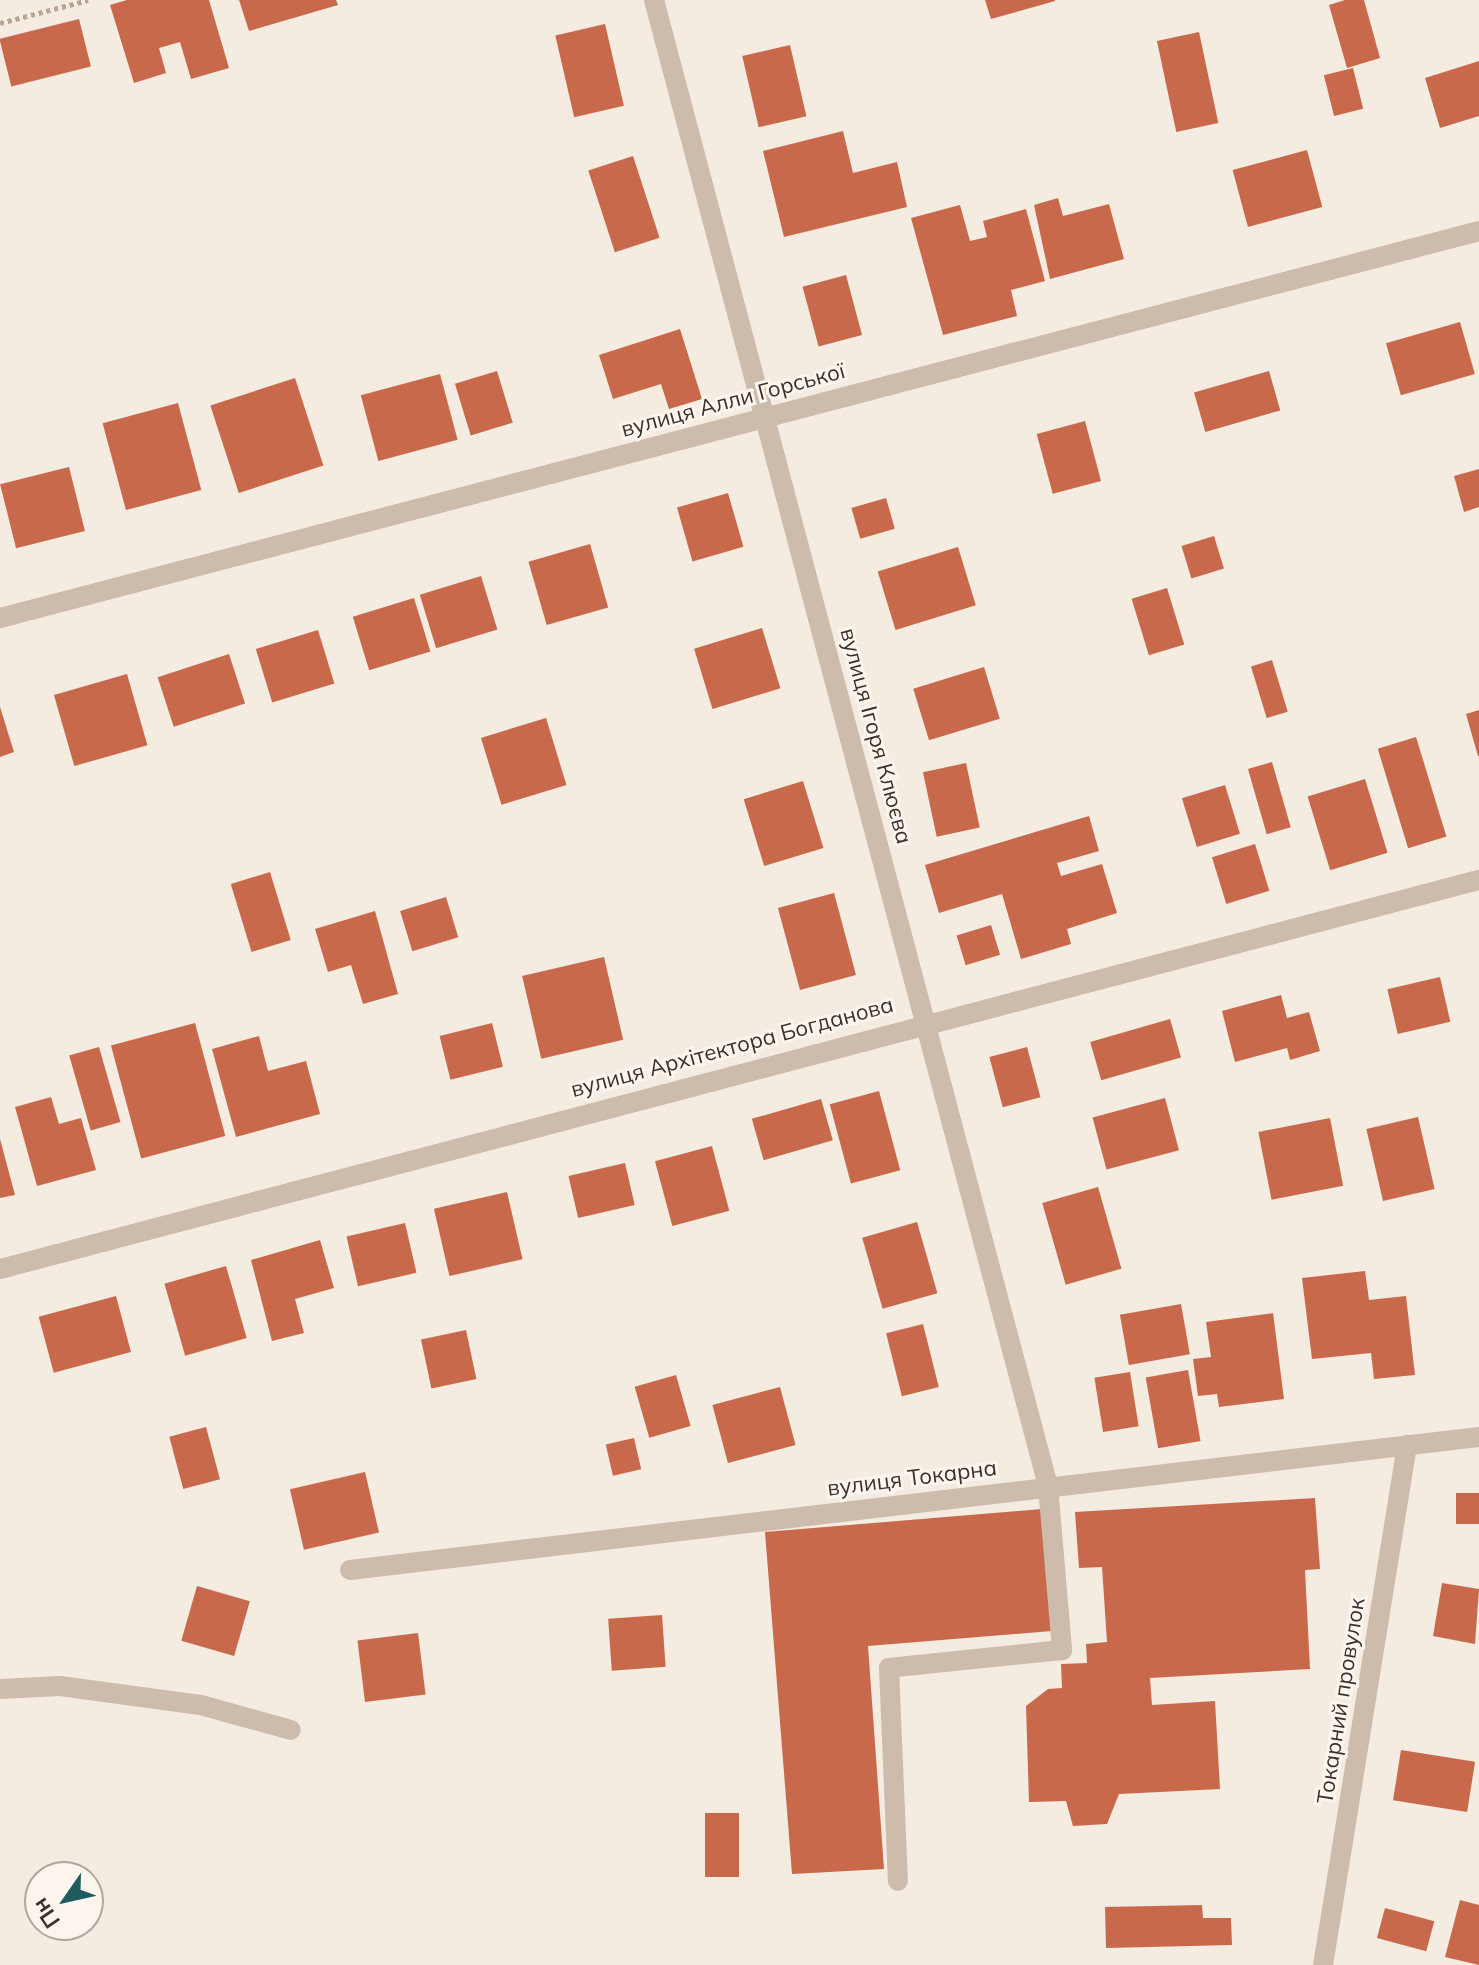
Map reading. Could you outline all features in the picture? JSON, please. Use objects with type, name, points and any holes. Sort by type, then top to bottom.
[{"type":"street","name":"вулиця Ігоря Клюєва","points":[[654,0],[768,415],[1048,1486],[1062,1650],[889,1668],[898,1881]]},
{"type":"street","name":"вулиця Алли Горської","points":[[0,618],[1479,231]]},
{"type":"street","name":"вулиця Архітектора Богданова","points":[[0,1269],[926,1020],[1479,880]]},
{"type":"street","name":"вулиця Токарна","points":[[350,1570],[1479,1437]]},
{"type":"street","name":"Токарний провулок","points":[[1323,1965],[1407,1445]]},
{"type":"street","points":[[0,1689],[60,1686],[201,1705],[291,1730]]},
{"type":"path","points":[[0,23],[88,0]]},
{"type":"building","points":[[127,0],[209,0],[229,68],[191,79],[180,42],[159,48],[166,73],[134,83],[110,5]]},
{"type":"building","points":[[239,0],[336,0],[338,5],[249,31]]},
{"type":"building","points":[[985,0],[1055,0],[1055,1],[991,19]]},
{"type":"building","points":[[1345,0],[1364,0],[1380,58],[1347,68],[1329,5]]},
{"type":"building","points":[[79,19],[91,67],[11,86],[0,39]]},
{"type":"building","points":[[605,24],[624,106],[574,117],[555,35]]},
{"type":"building","points":[[1199,32],[1218,123],[1176,132],[1157,41]]},
{"type":"building","points":[[790,45],[806,116],[759,127],[742,56]]},
{"type":"building","points":[[1479,61],[1479,116],[1440,128],[1425,78]]},
{"type":"building","points":[[1353,68],[1363,109],[1334,116],[1324,75]]},
{"type":"building","points":[[843,131],[853,173],[897,162],[907,207],[784,237],[763,151]]},
{"type":"building","points":[[1307,150],[1322,207],[1248,227],[1233,170]]},
{"type":"building","points":[[633,156],[660,238],[615,252],[588,171]]},
{"type":"building","points":[[1058,198],[1063,216],[1109,204],[1124,259],[1050,279],[1034,205]]},
{"type":"building","points":[[960,205],[970,241],[987,237],[983,221],[1026,209],[1045,281],[1011,290],[1017,316],[943,335],[911,218]]},
{"type":"building","points":[[846,275],[862,335],[819,347],[803,287]]},
{"type":"building","points":[[1460,322],[1475,374],[1401,395],[1386,343]]},
{"type":"building","points":[[680,329],[702,399],[669,409],[661,384],[613,399],[599,355]]},
{"type":"building","points":[[497,371],[513,423],[471,436],[455,384]]},
{"type":"building","points":[[1269,371],[1280,410],[1205,432],[1194,392]]},
{"type":"building","points":[[440,374],[458,440],[378,461],[361,395]]},
{"type":"building","points":[[295,378],[323,465],[239,493],[210,406]]},
{"type":"building","points":[[178,403],[201,490],[126,510],[103,423]]},
{"type":"building","points":[[1085,421],[1101,481],[1053,494],[1037,434]]},
{"type":"building","points":[[69,467],[85,531],[16,548],[0,484]]},
{"type":"building","points":[[1479,469],[1479,507],[1464,512],[1454,476]]},
{"type":"building","points":[[728,493],[743,547],[692,561],[677,508]]},
{"type":"building","points":[[886,498],[895,529],[860,539],[851,508]]},
{"type":"building","points":[[1214,536],[1224,569],[1191,578],[1181,546]]},
{"type":"building","points":[[590,544],[608,607],[547,625],[528,562]]},
{"type":"building","points":[[958,547],[976,605],[896,630],[878,572]]},
{"type":"building","points":[[481,576],[497,630],[436,648],[420,595]]},
{"type":"building","points":[[1167,588],[1184,644],[1149,655],[1132,599]]},
{"type":"building","points":[[414,598],[430,652],[369,670],[353,617]]},
{"type":"building","points":[[762,628],[780,688],[713,709],[694,649]]},
{"type":"building","points":[[318,630],[334,684],[272,703],[256,649]]},
{"type":"building","points":[[229,654],[245,703],[174,727],[158,677]]},
{"type":"building","points":[[1272,660],[1288,712],[1267,718],[1251,666]]},
{"type":"building","points":[[984,667],[1000,719],[929,740],[913,689]]},
{"type":"building","points":[[127,674],[147,745],[74,766],[54,695]]},
{"type":"building","points":[[0,707],[14,752],[0,757]]},
{"type":"building","points":[[1479,710],[1479,756],[1478,756],[1466,714]]},
{"type":"building","points":[[546,718],[566,785],[501,805],[481,738]]},
{"type":"building","points":[[1416,737],[1446,836],[1408,848],[1378,749]]},
{"type":"building","points":[[1272,762],[1291,827],[1267,834],[1248,769]]},
{"type":"building","points":[[966,763],[980,828],[937,837],[923,772]]},
{"type":"building","points":[[1365,779],[1388,853],[1330,870],[1308,797]]},
{"type":"building","points":[[803,781],[823,848],[764,866],[744,799]]},
{"type":"building","points":[[1225,785],[1240,834],[1197,847],[1182,798]]},
{"type":"building","points":[[1089,816],[1099,851],[1057,863],[1061,876],[1102,864],[1117,913],[1067,929],[1071,944],[1021,959],[1002,894],[939,913],[925,865]]},
{"type":"building","points":[[1255,844],[1269,891],[1226,904],[1212,857]]},
{"type":"building","points":[[270,872],[291,940],[252,952],[231,884]]},
{"type":"building","points":[[834,893],[856,975],[800,990],[778,908]]},
{"type":"building","points":[[446,897],[458,937],[412,951],[400,911]]},
{"type":"building","points":[[375,911],[398,994],[363,1004],[351,965],[328,972],[315,929]]},
{"type":"building","points":[[991,925],[1000,955],[966,965],[957,936]]},
{"type":"building","points":[[604,957],[623,1040],[541,1059],[522,976]]},
{"type":"building","points":[[1440,977],[1450,1022],[1398,1034],[1387,989]]},
{"type":"building","points":[[1281,995],[1287,1018],[1309,1012],[1320,1051],[1290,1060],[1287,1048],[1235,1062],[1222,1011]]},
{"type":"building","points":[[1170,1019],[1181,1057],[1101,1080],[1090,1042]]},
{"type":"building","points":[[195,1023],[225,1136],[141,1159],[111,1046]]},
{"type":"building","points":[[492,1023],[503,1067],[450,1080],[440,1036]]},
{"type":"building","points":[[259,1036],[268,1071],[306,1061],[320,1114],[236,1137],[212,1049]]},
{"type":"building","points":[[99,1047],[120,1122],[91,1131],[69,1056]]},
{"type":"building","points":[[1027,1047],[1040,1097],[1003,1107],[989,1057]]},
{"type":"building","points":[[879,1091],[900,1170],[851,1183],[830,1104]]},
{"type":"building","points":[[51,1097],[59,1124],[81,1118],[96,1170],[37,1186],[15,1107]]},
{"type":"building","points":[[1165,1098],[1179,1150],[1107,1170],[1093,1117]]},
{"type":"building","points":[[821,1099],[833,1140],[764,1160],[752,1119]]},
{"type":"building","points":[[1418,1117],[1435,1189],[1383,1201],[1366,1129]]},
{"type":"building","points":[[1330,1118],[1343,1186],[1272,1200],[1258,1132]]},
{"type":"building","points":[[0,1139],[15,1195],[0,1198]]},
{"type":"building","points":[[712,1146],[729,1211],[672,1226],[655,1161]]},
{"type":"building","points":[[625,1163],[635,1205],[578,1218],[568,1176]]},
{"type":"building","points":[[1098,1187],[1121,1269],[1066,1285],[1042,1203]]},
{"type":"building","points":[[507,1192],[523,1259],[449,1276],[434,1209]]},
{"type":"building","points":[[917,1222],[937,1293],[883,1309],[862,1238]]},
{"type":"building","points":[[405,1223],[416,1273],[358,1286],[347,1236]]},
{"type":"building","points":[[320,1240],[334,1288],[295,1299],[304,1333],[272,1341],[251,1260]]},
{"type":"building","points":[[226,1266],[247,1338],[185,1356],[164,1284]]},
{"type":"building","points":[[1365,1271],[1369,1300],[1406,1296],[1415,1375],[1374,1379],[1371,1353],[1312,1359],[1302,1278]]},
{"type":"building","points":[[116,1296],[131,1352],[54,1373],[39,1317]]},
{"type":"building","points":[[1181,1304],[1190,1354],[1129,1365],[1120,1315]]},
{"type":"building","points":[[1273,1313],[1284,1399],[1219,1407],[1217,1394],[1198,1396],[1193,1359],[1211,1357],[1206,1322]]},
{"type":"building","points":[[923,1324],[939,1387],[902,1396],[886,1333]]},
{"type":"building","points":[[466,1330],[476,1379],[431,1388],[421,1340]]},
{"type":"building","points":[[1188,1370],[1201,1441],[1158,1448],[1146,1377]]},
{"type":"building","points":[[1130,1372],[1139,1426],[1103,1432],[1094,1378]]},
{"type":"building","points":[[676,1375],[691,1426],[649,1438],[635,1387]]},
{"type":"building","points":[[780,1387],[796,1445],[728,1463],[712,1405]]},
{"type":"building","points":[[206,1427],[220,1479],[183,1489],[169,1437]]},
{"type":"building","points":[[634,1438],[641,1469],[613,1476],[606,1445]]},
{"type":"building","points":[[365,1472],[379,1532],[304,1550],[290,1489]]},
{"type":"building","points":[[1456,1493],[1479,1493],[1479,1524],[1456,1524]]},
{"type":"building","points":[[1315,1498],[1320,1569],[1305,1570],[1310,1669],[1150,1678],[1152,1705],[1215,1701],[1220,1789],[1119,1794],[1107,1824],[1073,1826],[1066,1801],[1029,1802],[1026,1706],[1048,1689],[1062,1688],[1061,1664],[1087,1663],[1086,1644],[1107,1642],[1102,1567],[1079,1568],[1075,1512]]},
{"type":"building","points":[[1042,1509],[1052,1631],[868,1646],[884,1869],[792,1874],[765,1532]]},
{"type":"building","points":[[1442,1583],[1479,1589],[1475,1644],[1433,1636]]},
{"type":"building","points":[[197,1586],[250,1601],[234,1656],[181,1641]]},
{"type":"building","points":[[662,1615],[666,1667],[612,1671],[608,1619]]},
{"type":"building","points":[[418,1633],[426,1695],[365,1702],[357,1640]]},
{"type":"building","points":[[1401,1750],[1475,1762],[1467,1812],[1393,1800]]},
{"type":"building","points":[[705,1813],[739,1813],[739,1877],[705,1877]]},
{"type":"building","points":[[1460,1900],[1479,1905],[1479,1965],[1445,1957]]},
{"type":"building","points":[[1202,1905],[1203,1918],[1231,1918],[1232,1945],[1106,1948],[1105,1907]]},
{"type":"building","points":[[1385,1908],[1434,1921],[1426,1951],[1377,1938]]}]
